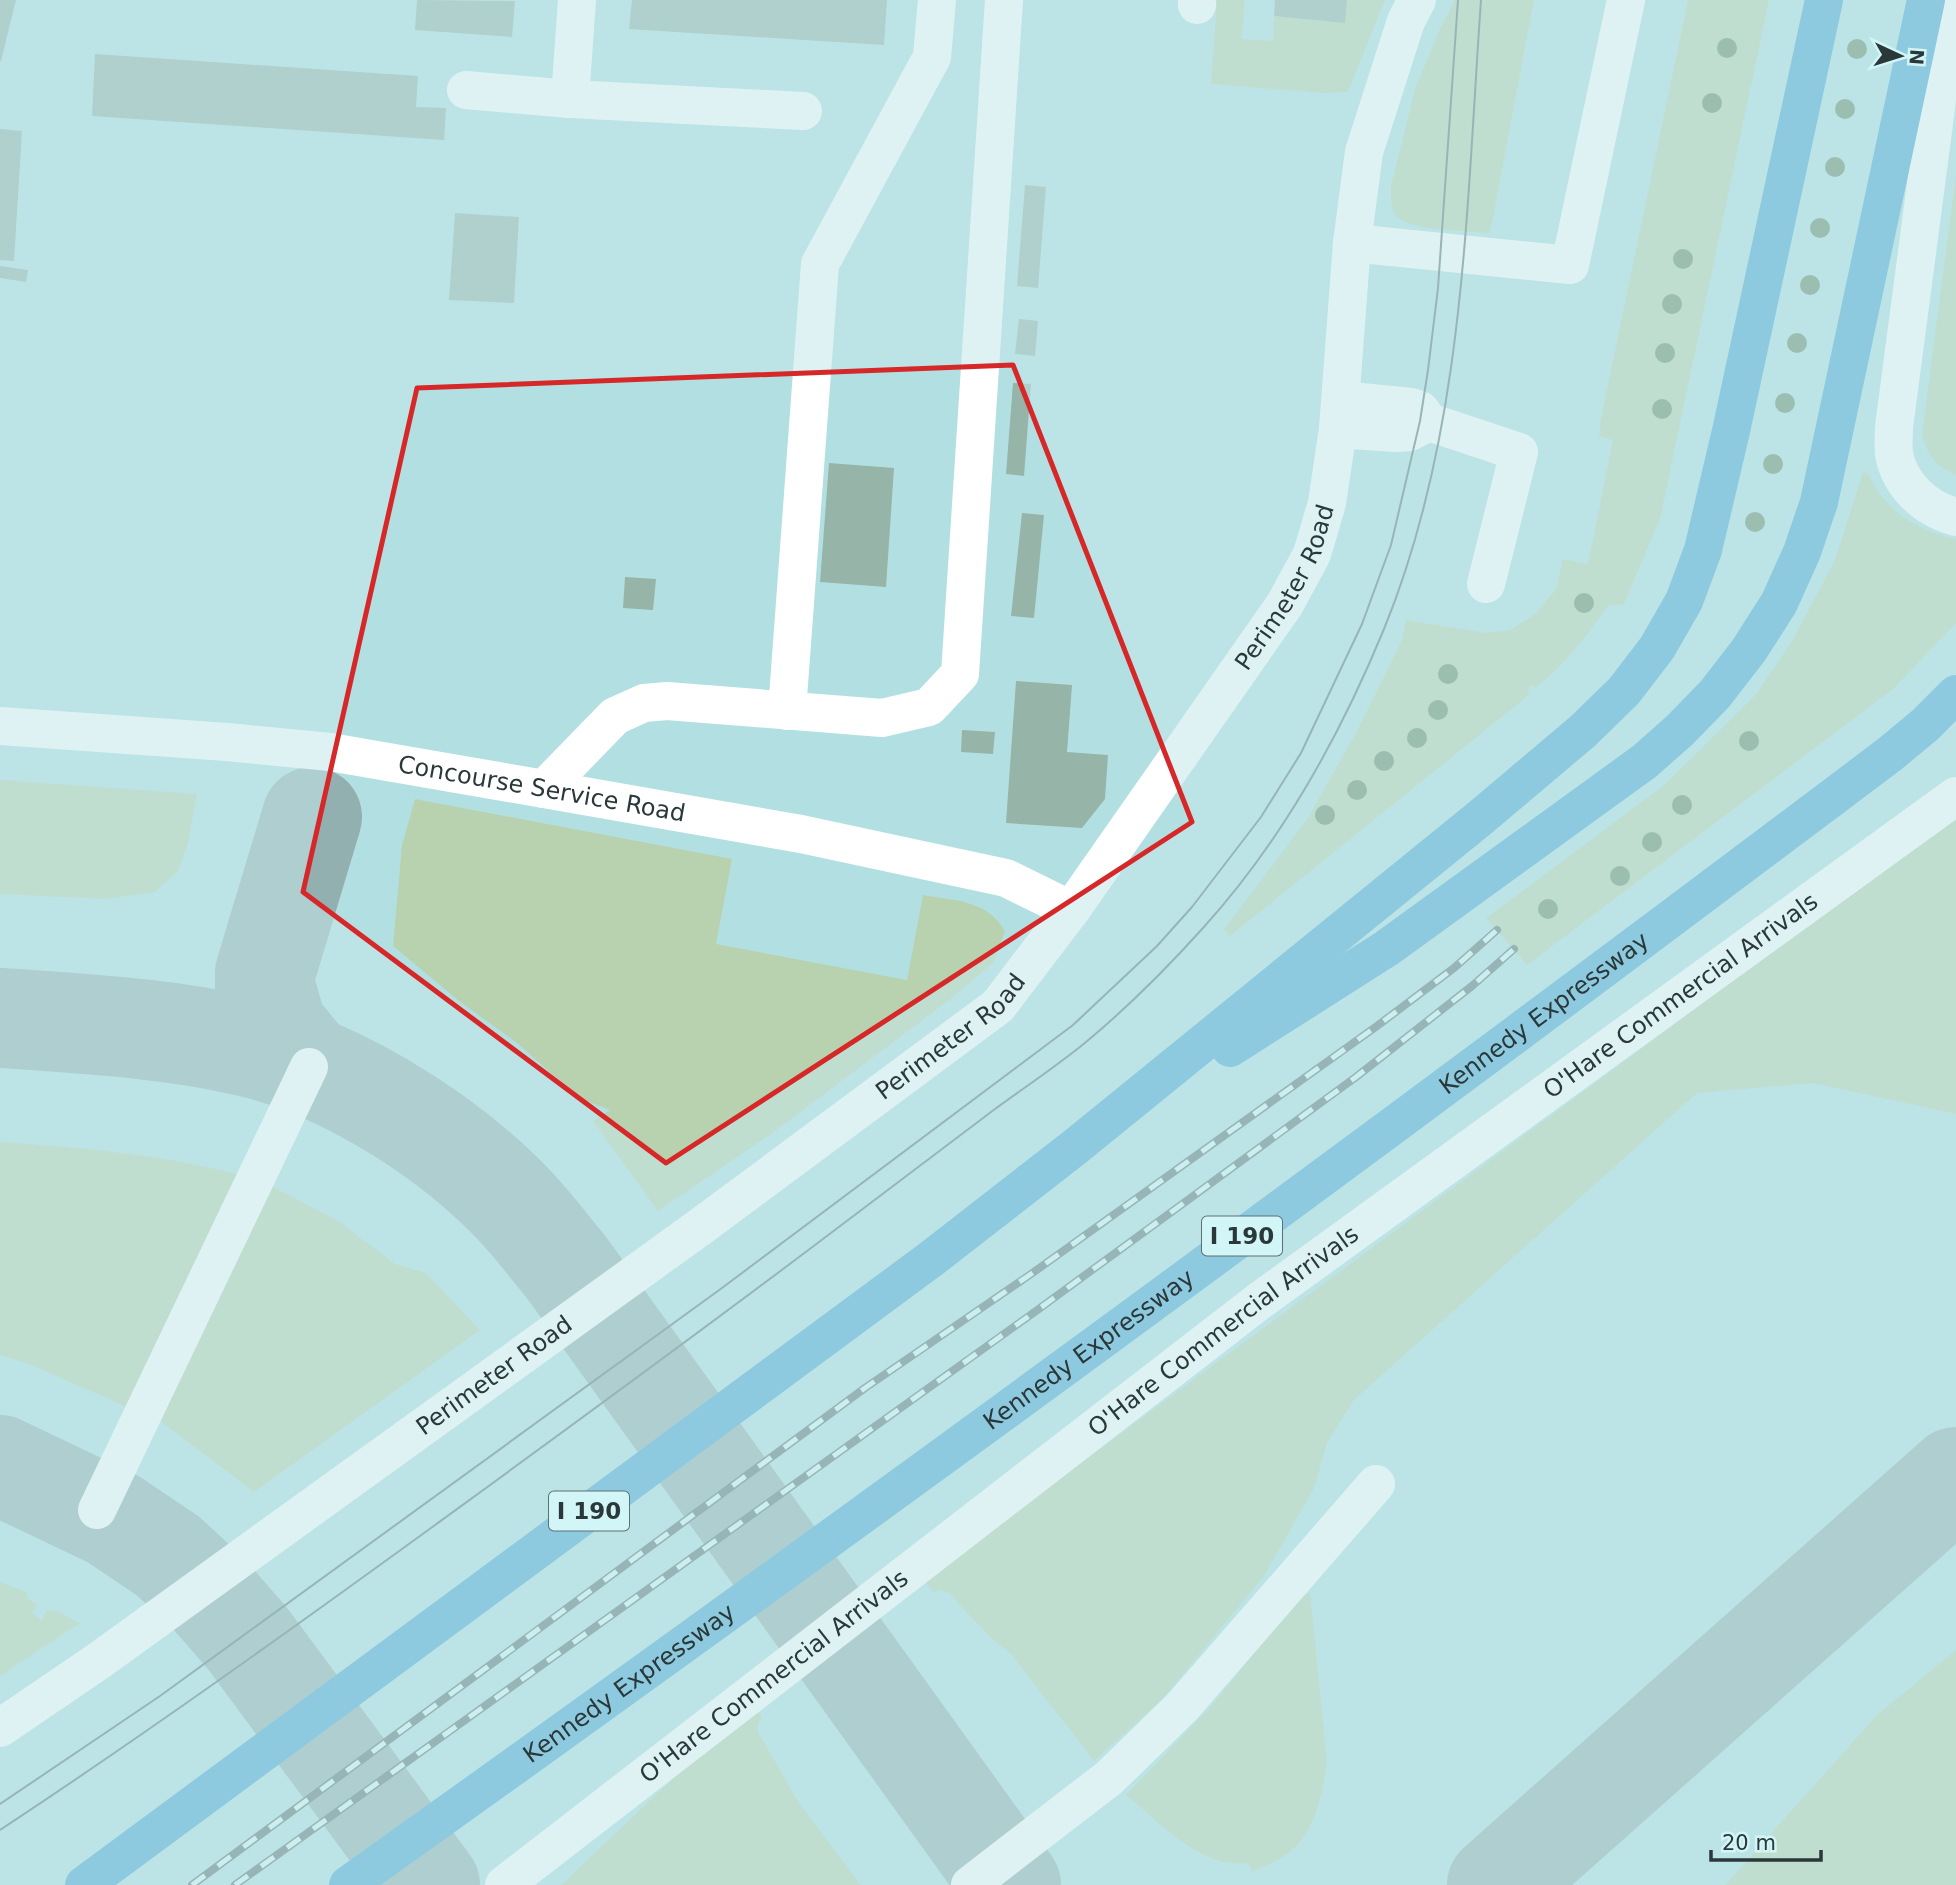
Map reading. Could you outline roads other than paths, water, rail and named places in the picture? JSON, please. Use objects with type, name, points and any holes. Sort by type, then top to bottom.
[{"type":"highway","points":[[1075,1147],[1583,731],[1624,691],[1657,648],[1684,601],[1703,550],[1824,0]]},
{"type":"highway","points":[[1075,1147],[1387,948],[1644,761],[1680,730],[1715,694],[1749,650],[1779,603],[1802,552],[1819,502],[1926,0]]},
{"type":"highway","name":"Kennedy Expressway","points":[[348,1885],[590,1712],[1519,1034],[1890,754],[1956,694]]},
{"type":"highway","name":"I 190","points":[[84,1885],[931,1259],[1075,1147]]},
{"type":"highway","points":[[385,1885],[590,1712]]},
{"type":"street","points":[[570,99],[576,0]]},
{"type":"street","points":[[787,711],[820,264],[932,57],[937,0]]},
{"type":"street","points":[[544,789],[615,716],[644,703],[667,701],[882,719],[929,708],[960,674],[1004,0]]},
{"type":"street","name":"Perimeter Road","points":[[0,1728],[97,1662],[633,1275],[998,1006],[1071,910],[1285,604],[1312,554],[1327,503],[1339,415],[1352,243],[1364,152],[1406,21],[1417,0]]},
{"type":"street","points":[[1352,243],[1570,265],[1626,0]]},
{"type":"street","points":[[1948,0],[1894,426],[1894,454],[1902,478],[1918,498],[1935,510],[1956,517]]},
{"type":"street","points":[[466,90],[570,99],[803,111]]},
{"type":"street","points":[[1339,415],[1396,433],[1410,432],[1429,422],[1519,452],[1486,584]]},
{"type":"street","name":"Concourse Service Road","points":[[0,726],[330,752],[802,834],[1006,878],[1071,910]]},
{"type":"street","name":"O'Hare Commercial Arrivals","points":[[504,1885],[1258,1302],[1956,796]]},
{"type":"street","points":[[97,1510],[309,1067]]},
{"type":"street","points":[[970,1885],[1109,1778],[1182,1707],[1376,1484]]},
{"type":"tram line","points":[[0,1804],[160,1696],[722,1288],[1073,1025],[1157,946],[1192,907],[1261,817],[1301,753],[1362,624],[1391,545],[1420,421],[1428,370],[1438,288],[1458,0]]},
{"type":"tram line","points":[[0,1830],[217,1681],[431,1528],[1064,1060],[1146,987],[1231,895],[1283,824],[1328,748],[1367,669],[1411,554],[1431,477],[1457,319],[1481,0]]},
{"type":"railway","points":[[192,1885],[865,1388],[1031,1274],[1377,1026],[1454,968],[1497,930]]},
{"type":"railway","points":[[235,1885],[1036,1311],[1356,1077],[1472,986],[1514,949]]}]
